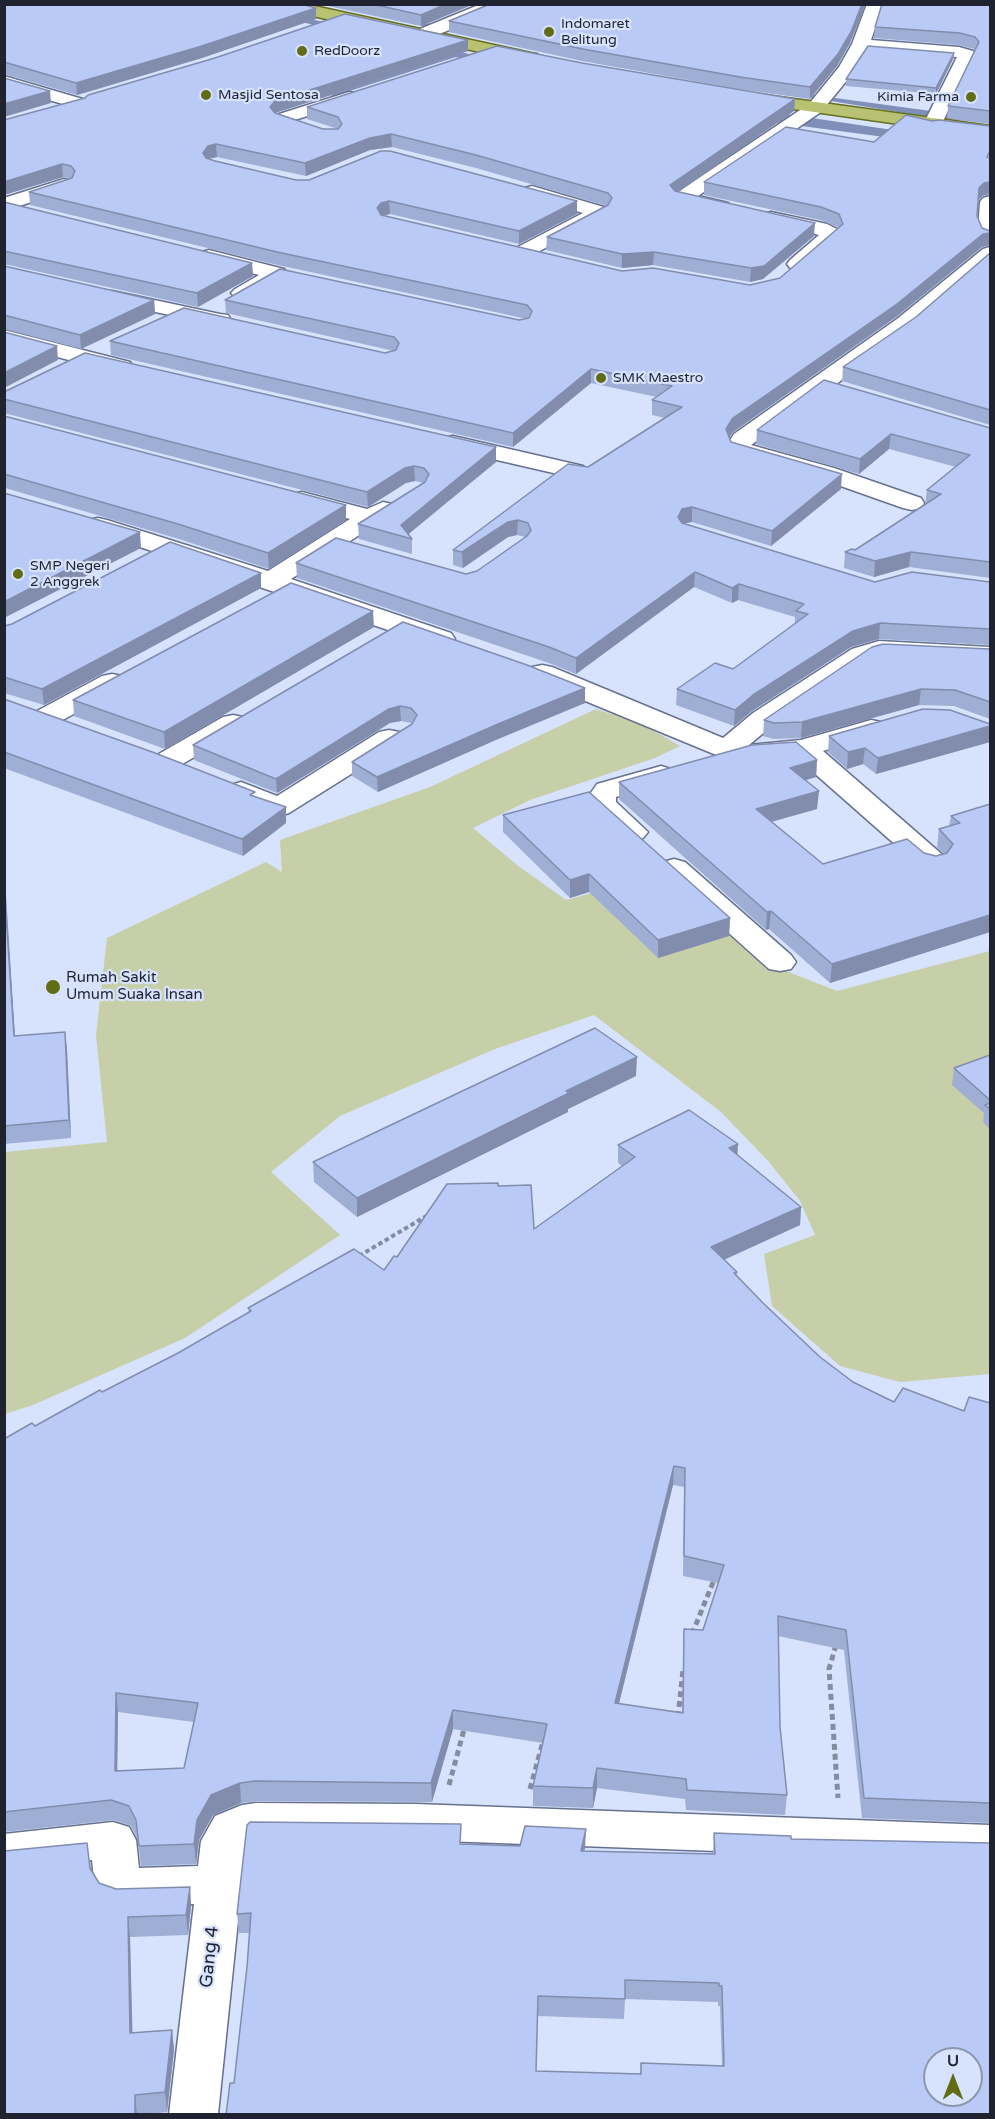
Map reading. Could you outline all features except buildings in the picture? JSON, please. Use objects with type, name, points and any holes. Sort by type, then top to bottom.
[{"type":"main road","points":[[280,4],[432,30],[494,50],[549,61]]},
{"type":"main road","points":[[728,94],[935,119],[990,132]]},
{"type":"street","points":[[432,30],[497,4]]},
{"type":"street","points":[[779,279],[830,236],[830,233],[820,228],[684,199],[684,195],[787,128],[816,106],[848,69],[861,44],[875,4]]},
{"type":"street","points":[[861,44],[967,55],[935,119]]},
{"type":"street","points":[[467,59],[494,50]]},
{"type":"street","points":[[4,81],[81,104]]},
{"type":"street","points":[[309,128],[282,119],[363,93]]},
{"type":"street","points":[[4,206],[64,185]]},
{"type":"street","points":[[511,186],[600,212],[522,253]]},
{"type":"street","points":[[990,202],[988,229],[990,236]]},
{"type":"street","points":[[4,206],[39,215]]},
{"type":"street","points":[[500,248],[555,261]]},
{"type":"street","points":[[186,251],[300,278]]},
{"type":"street","points":[[912,503],[826,473],[739,449],[742,439],[905,324],[990,253]]},
{"type":"street","points":[[153,324],[190,314],[277,273]]},
{"type":"street","points":[[92,292],[236,324]]},
{"type":"street","points":[[4,336],[141,371]]},
{"type":"street","points":[[54,374],[113,344]]},
{"type":"street","points":[[819,384],[851,394]]},
{"type":"street","points":[[428,437],[575,471]]},
{"type":"street","points":[[279,493],[371,517]]},
{"type":"street","points":[[273,590],[333,542],[406,495]]},
{"type":"street","points":[[70,517],[169,546],[273,590],[399,625],[463,646]]},
{"type":"street","points":[[333,542],[366,551]]},
{"type":"street","points":[[138,562],[169,546]]},
{"type":"street","points":[[369,643],[399,625]]},
{"type":"street","points":[[731,751],[763,719],[861,654],[879,649],[990,655]]},
{"type":"street","points":[[517,664],[731,751]]},
{"type":"street","points":[[80,729],[36,713],[129,673]]},
{"type":"street","points":[[258,708],[156,757],[279,807],[401,731]]},
{"type":"street","points":[[780,962],[601,804],[602,797],[608,790],[688,767],[731,751],[803,748],[899,721]]},
{"type":"street","points":[[803,748],[934,862]]},
{"type":"street","name":"Gang 4","points":[[193,2115],[224,1841],[231,1830],[242,1823],[256,1821],[439,1823]]},
{"type":"street","points":[[439,1823],[990,1843]]},
{"type":"street","points":[[4,1852],[41,1846],[113,1840],[118,1888],[219,1884]]},
{"type":"path","points":[[354,1260],[432,1213]]},
{"type":"path","points":[[691,1636],[716,1576]]},
{"type":"path","points":[[839,1635],[829,1670],[841,1838]]},
{"type":"path","points":[[677,1726],[681,1680],[686,1658]]},
{"type":"path","points":[[439,1823],[467,1721]]},
{"type":"path","points":[[520,1826],[544,1736]]},
{"type":"green space","points":[[596,709],[642,724],[680,746],[655,758],[530,800],[473,828],[517,865],[566,900],[661,872],[781,969],[837,991],[990,951],[990,1374],[900,1382],[840,1366],[772,1306],[764,1254],[815,1235],[800,1201],[769,1162],[721,1112],[594,1015],[495,1049],[340,1116],[271,1172],[340,1235],[185,1338],[33,1405],[5,1414],[5,1152],[107,1142],[96,1035],[107,938],[266,862],[282,872],[280,840],[430,787]]},
{"type":"water","points":[[226,5],[246,5],[542,70],[778,113],[893,130],[990,151],[779,123],[530,74]]},
{"type":"water","points":[[401,18],[616,61],[813,95],[990,119],[990,123],[928,117],[631,68],[394,20]]},
{"type":"waterway","points":[[332,95],[457,55]]},
{"type":"place","name":"Indomaret Belitung","points":[[549,32]]},
{"type":"place","name":"RedDoorz","points":[[302,51]]},
{"type":"place","name":"Masjid Sentosa","points":[[206,95]]},
{"type":"place","name":"Kimia Farma","points":[[971,97]]},
{"type":"place","name":"SMK Maestro","points":[[601,378]]},
{"type":"place","name":"SMP Negeri 2 Anggrek","points":[[18,574]]},
{"type":"place","name":"Rumah Sakit Umum Suaka Insan","points":[[53,987]]}]
